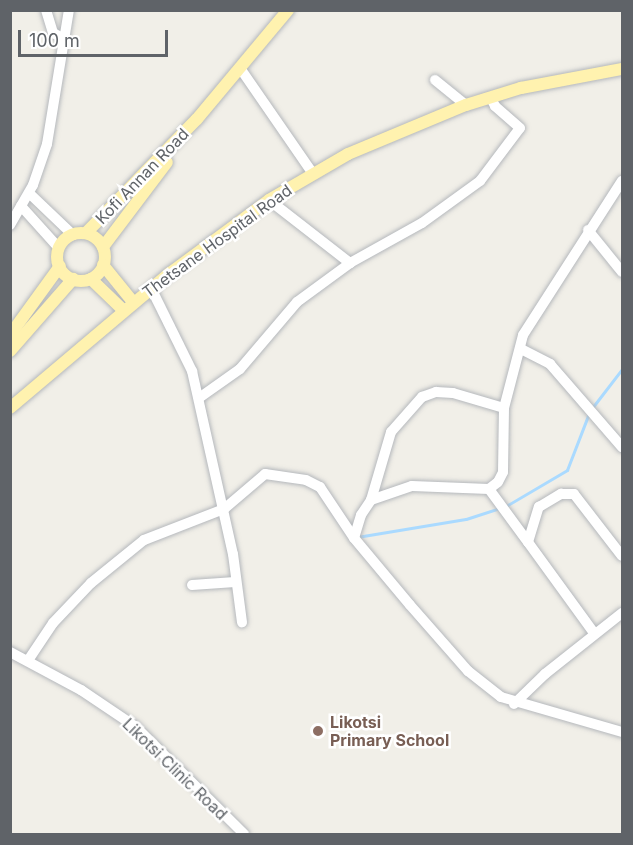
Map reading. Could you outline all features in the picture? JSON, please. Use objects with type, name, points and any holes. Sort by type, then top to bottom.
[{"type":"main road","name":"Kofi Annan Road","points":[[103,247],[197,119],[288,10]]},
{"type":"main road","name":"Thetsane Hospital Road","points":[[10,408],[151,288],[269,200],[313,174],[401,130],[466,105],[622,69]]},
{"type":"main road","name":"Kofi Annan Road","points":[[86,233],[197,119]]},
{"type":"main road","points":[[10,335],[60,266],[59,248],[73,235],[86,233],[103,247],[103,265],[134,302]]},
{"type":"main road","points":[[91,279],[103,265]]},
{"type":"main road","points":[[60,266],[73,279],[91,279],[123,310]]},
{"type":"main road","points":[[10,351],[73,279]]},
{"type":"street","points":[[46,10],[53,33],[65,39]]},
{"type":"street","points":[[10,225],[29,194],[46,144],[69,10]]},
{"type":"street","points":[[240,68],[313,174]]},
{"type":"street","points":[[435,80],[466,105]]},
{"type":"street","points":[[199,398],[240,369],[297,303],[350,263],[422,223],[480,181],[520,128],[495,106],[492,98]]},
{"type":"street","points":[[489,489],[503,472],[504,408],[520,349],[534,313],[622,181]]},
{"type":"street","points":[[29,194],[73,235]]},
{"type":"street","points":[[269,200],[350,263]]},
{"type":"street","points":[[21,207],[59,248]]},
{"type":"street","points":[[588,230],[622,272]]},
{"type":"street","points":[[151,288],[188,362],[199,398],[215,481],[224,509],[242,622]]},
{"type":"street","points":[[520,349],[550,364],[622,447]]},
{"type":"street","points":[[354,538],[360,514],[371,500],[391,432],[422,397],[436,392],[453,393],[504,408]]},
{"type":"street","points":[[29,659],[52,623],[91,583],[144,540],[224,509],[265,474],[306,480],[320,487],[354,538],[468,670],[514,704],[618,730]]},
{"type":"street","points":[[371,500],[412,486],[489,489]]},
{"type":"street","points":[[489,489],[594,633]]},
{"type":"street","points":[[528,542],[539,507],[548,499],[569,493],[578,498],[622,556]]},
{"type":"street","points":[[192,585],[235,582]]},
{"type":"street","points":[[514,704],[594,633],[622,613]]},
{"type":"street","name":"Likotsi Clinic Road","points":[[10,652],[29,659],[136,727],[244,834]]},
{"type":"waterway","points":[[592,408],[622,369]]},
{"type":"waterway","points":[[506,506],[567,470],[589,413]]},
{"type":"waterway","points":[[357,537],[466,519],[500,508]]},
{"type":"place","name":"Likotsi Primary School","points":[[318,731]]}]
